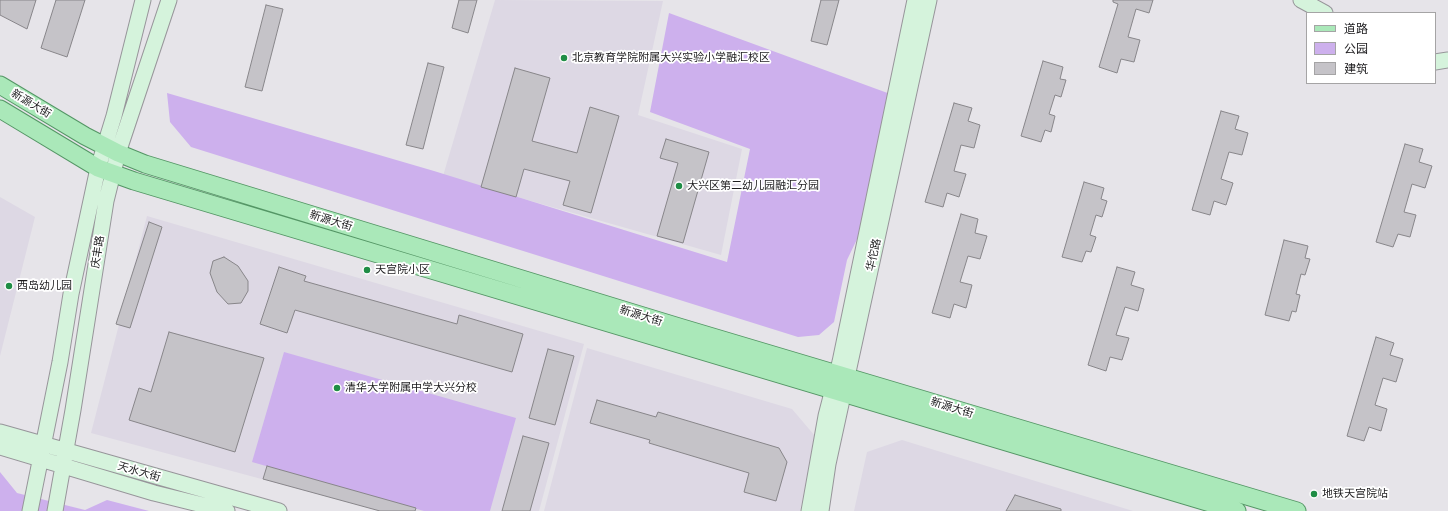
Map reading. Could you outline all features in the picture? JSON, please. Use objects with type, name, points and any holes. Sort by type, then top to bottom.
[{"type":"main road","name":"庆丰路","points":[[31,508],[60,362],[71,294],[111,150],[143,0]]},
{"type":"main road","name":"庆丰路","points":[[111,150],[169,0]]},
{"type":"main road","name":"华佗路","points":[[821,511],[840,384],[915,0]]},
{"type":"main road","name":"华佗路","points":[[809,511],[826,416],[840,384],[929,0]]},
{"type":"main road","points":[[1301,0],[1323,12]]},
{"type":"main road","points":[[1436,62],[1448,60]]},
{"type":"main road","name":"新源大街","points":[[0,85],[111,150],[152,166],[1237,511]]},
{"type":"main road","name":"新源大街","points":[[0,109],[105,171],[840,384],[1297,511]]},
{"type":"main road","name":"庆丰路","points":[[55,509],[106,201],[105,171]]},
{"type":"main road","name":"天水大街","points":[[0,432],[42,451],[63,466],[154,493],[227,511]]},
{"type":"main road","name":"天水大街","points":[[0,447],[65,452],[279,511]]},
{"type":"shaded area","name":"北京教育学院附属大兴实验小学融汇校区","points":[[495,0],[663,1],[638,115],[742,149],[721,255],[443,176]]},
{"type":"shaded area","name":"西岛幼儿园","points":[[0,197],[35,217],[0,356]]},
{"type":"shaded area","name":"清华大学附属中学大兴分校","points":[[147,216],[584,344],[539,511],[380,511],[91,433]]},
{"type":"shaded area","points":[[587,348],[792,409],[815,436],[800,511],[544,511]]},
{"type":"shaded area","points":[[902,440],[1133,511],[854,511],[867,452]]},
{"type":"green space","points":[[669,13],[893,95],[871,210],[847,260],[834,322],[819,335],[798,337],[191,147],[170,122],[167,93],[434,171],[727,262],[750,149],[650,112]]},
{"type":"green space","points":[[284,352],[516,418],[490,511],[424,511],[252,462]]},
{"type":"green space","points":[[0,472],[17,493],[85,510],[107,500],[149,511],[0,511]]},
{"type":"building","points":[[0,0],[36,0],[27,29],[0,15]]},
{"type":"building","points":[[56,0],[85,0],[67,57],[41,48]]},
{"type":"building","points":[[459,0],[477,0],[468,33],[452,28]]},
{"type":"building","points":[[821,0],[839,0],[827,45],[811,41]]},
{"type":"building","points":[[1113,0],[1153,0],[1149,13],[1136,9],[1128,37],[1140,40],[1134,62],[1121,59],[1117,73],[1099,67],[1118,4],[1113,2]]},
{"type":"building","points":[[266,5],[283,9],[262,91],[245,87]]},
{"type":"building","points":[[1043,61],[1063,67],[1060,79],[1066,80],[1061,97],[1055,95],[1049,114],[1055,116],[1051,132],[1045,130],[1041,142],[1021,136]]},
{"type":"building","points":[[428,63],[444,67],[423,149],[406,145]]},
{"type":"building","points":[[515,68],[550,78],[532,141],[577,153],[590,107],[619,116],[591,213],[563,205],[570,181],[524,169],[516,197],[481,187]]},
{"type":"building","points":[[954,103],[972,108],[968,121],[980,125],[974,148],[961,145],[954,171],[966,174],[959,197],[947,193],[943,207],[925,202]]},
{"type":"building","points":[[1221,111],[1239,116],[1235,129],[1248,133],[1242,155],[1229,152],[1221,179],[1233,183],[1226,205],[1214,201],[1210,215],[1192,210]]},
{"type":"building","points":[[666,139],[709,152],[683,243],[657,236],[678,163],[660,158]]},
{"type":"building","points":[[1405,144],[1423,149],[1419,162],[1432,166],[1425,188],[1412,184],[1404,212],[1416,215],[1410,237],[1398,234],[1393,247],[1376,242]]},
{"type":"building","points":[[1084,182],[1104,188],[1101,199],[1107,201],[1102,217],[1096,215],[1090,235],[1096,237],[1091,252],[1086,251],[1082,262],[1062,257]]},
{"type":"building","points":[[961,214],[978,219],[975,233],[987,236],[980,259],[968,256],[960,282],[972,285],[966,308],[954,304],[950,318],[932,313]]},
{"type":"building","points":[[149,222],[162,227],[130,328],[116,324]]},
{"type":"building","points":[[1284,240],[1308,246],[1305,258],[1310,259],[1305,275],[1301,274],[1296,294],[1300,295],[1296,312],[1292,311],[1289,321],[1265,315]]},
{"type":"building","points":[[224,257],[238,266],[248,281],[248,291],[241,303],[228,304],[217,292],[210,273],[213,261]]},
{"type":"building","points":[[279,267],[306,276],[304,281],[457,324],[459,315],[523,334],[512,372],[295,310],[287,333],[260,324]]},
{"type":"building","points":[[1117,267],[1135,272],[1131,285],[1144,289],[1138,311],[1125,307],[1116,335],[1129,338],[1122,360],[1110,357],[1106,371],[1088,365]]},
{"type":"building","points":[[169,332],[264,358],[235,452],[129,420],[139,388],[151,392]]},
{"type":"building","points":[[1376,337],[1394,343],[1390,355],[1403,359],[1396,382],[1383,378],[1375,405],[1387,409],[1381,431],[1369,427],[1364,441],[1347,436]]},
{"type":"building","points":[[548,349],[574,356],[555,425],[529,418]]},
{"type":"building","points":[[597,400],[656,417],[658,412],[779,448],[787,462],[776,501],[744,492],[749,473],[649,443],[650,440],[590,423]]},
{"type":"building","points":[[523,436],[549,443],[530,511],[502,511]]},
{"type":"building","points":[[267,466],[416,508],[415,511],[380,511],[263,479]]},
{"type":"building","points":[[1015,495],[1061,509],[1061,511],[1006,511]]},
{"type":"place","name":"北京教育学院附属大兴实验小学融汇校区","points":[[564,58]]},
{"type":"place","name":"大兴区第二幼儿园融汇分园","points":[[679,186]]},
{"type":"place","name":"天宫院小区","points":[[367,270]]},
{"type":"place","name":"西岛幼儿园","points":[[9,286]]},
{"type":"place","name":"清华大学附属中学大兴分校","points":[[337,388]]},
{"type":"place","name":"地铁天宫院站","points":[[1314,494]]}]
